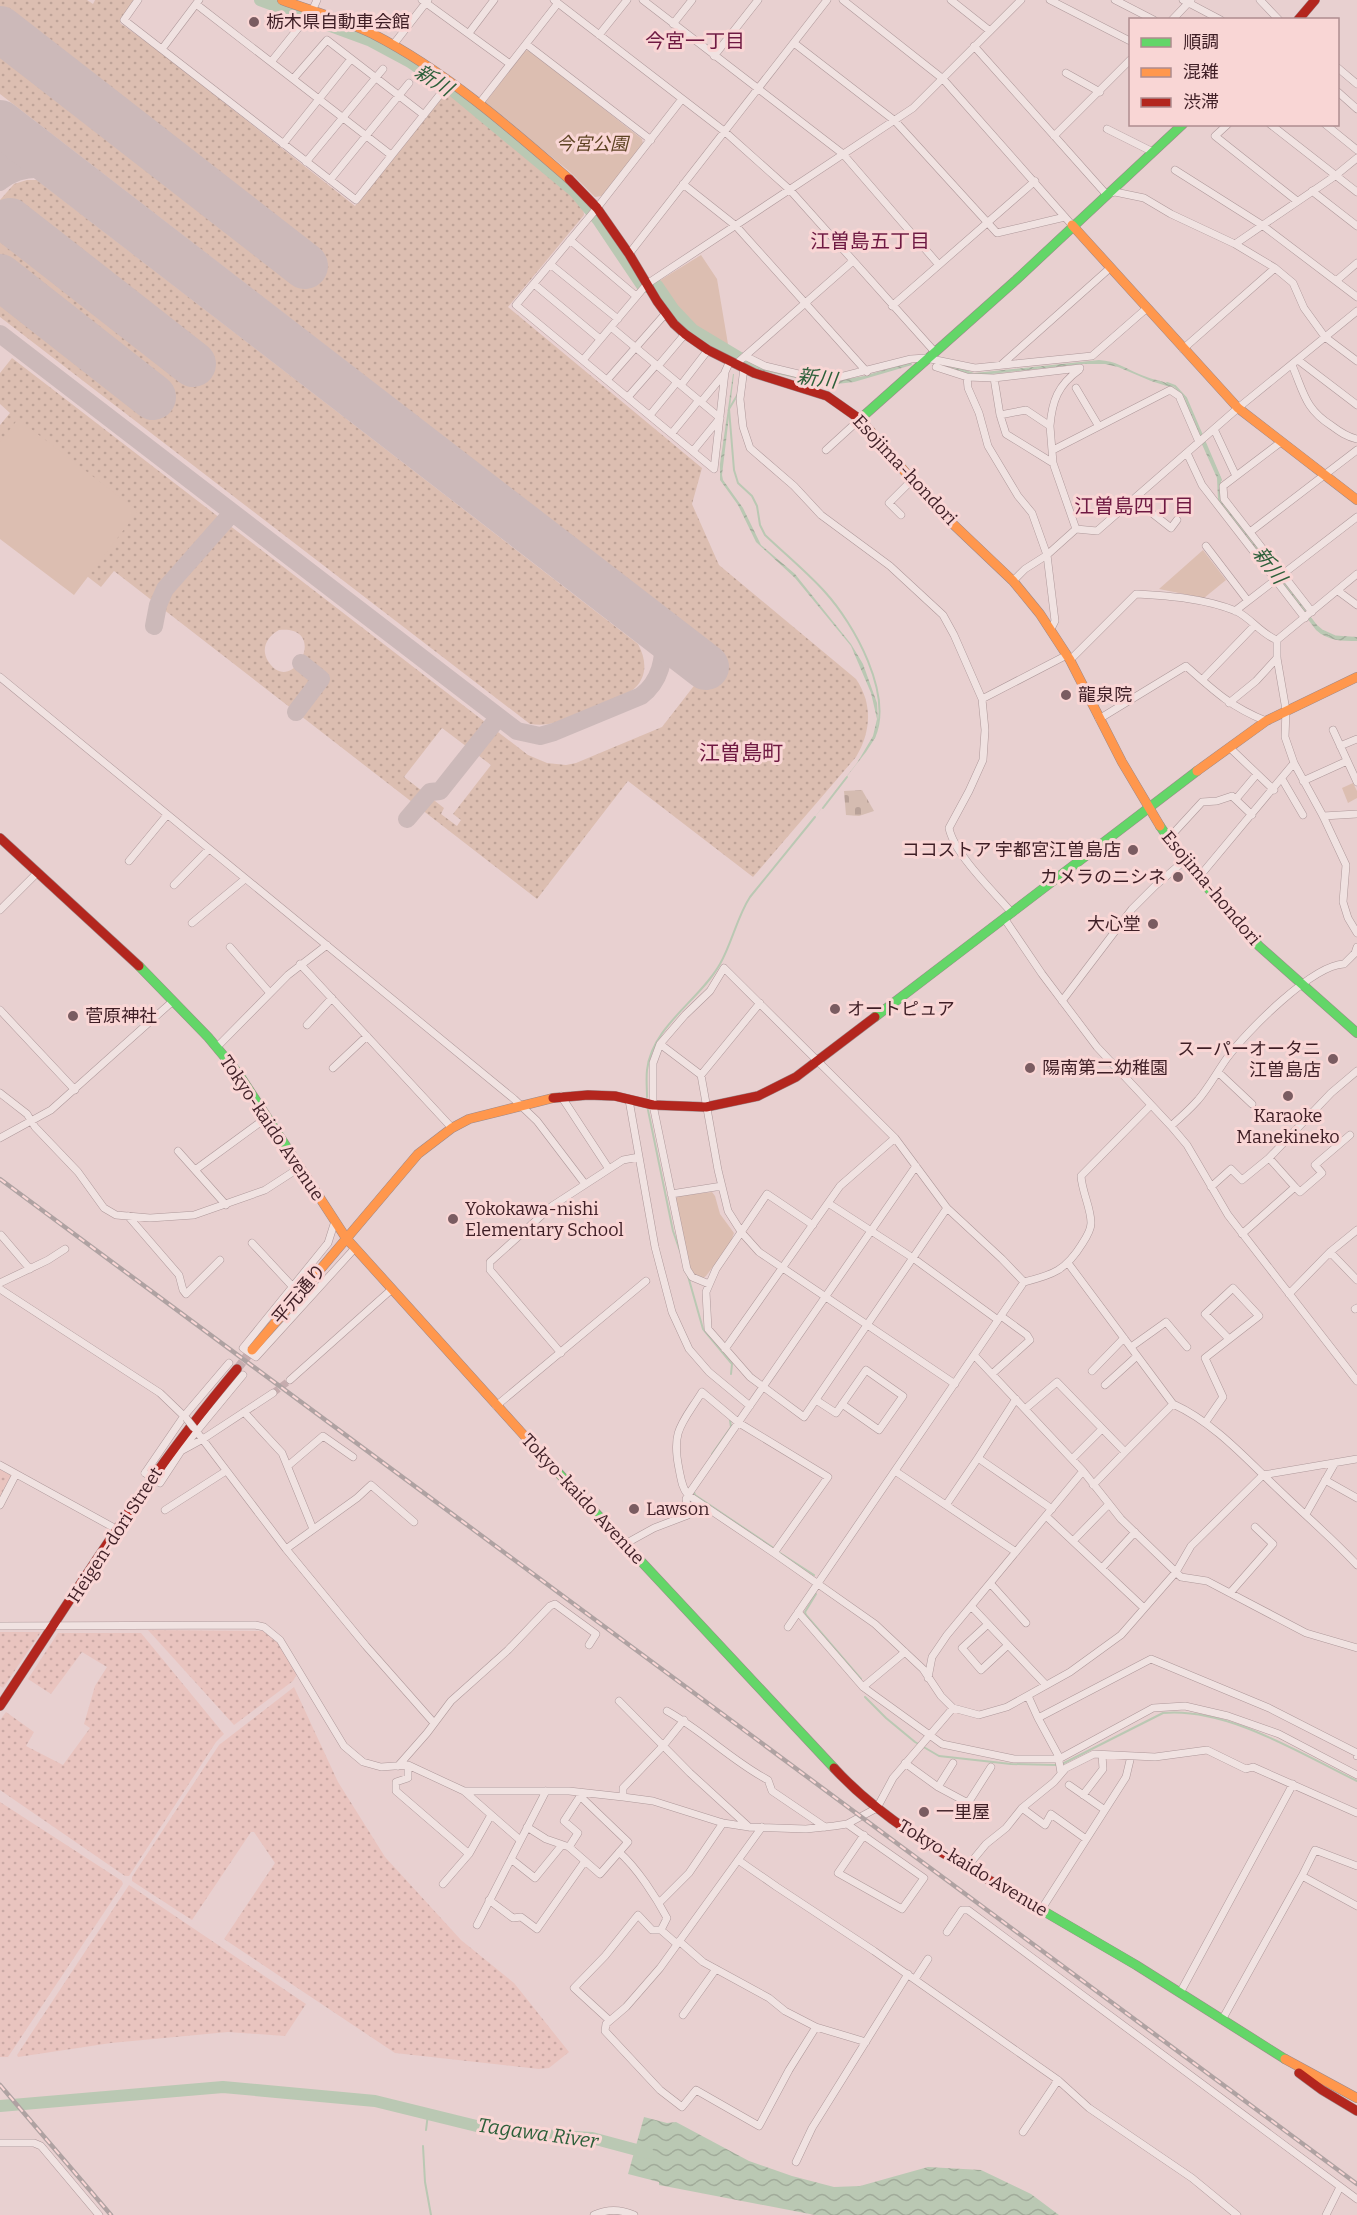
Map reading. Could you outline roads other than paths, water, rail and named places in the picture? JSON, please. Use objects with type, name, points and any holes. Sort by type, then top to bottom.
[{"type":"main road","name":"Esojima-hondori","points":[[282,0],[370,33],[432,68],[571,180],[597,208],[666,313],[685,334],[708,350],[766,378],[788,382],[827,396],[860,419],[933,504],[1013,581],[1051,629],[1069,657],[1099,719],[1150,808],[1184,861],[1258,946],[1357,1034]]},
{"type":"main road","points":[[1300,18],[1315,0]]},
{"type":"main road","points":[[860,419],[1023,273],[1178,126]]},
{"type":"main road","points":[[1072,225],[1238,408],[1357,500]]},
{"type":"main road","name":"平元通り","points":[[252,1350],[418,1154],[452,1128],[479,1116],[561,1096],[588,1095],[653,1105],[706,1107],[758,1095],[796,1077],[1266,722],[1286,710],[1357,677]]},
{"type":"main road","name":"Tokyo-kaido Avenue","points":[[0,838],[173,1001],[218,1047],[238,1073],[346,1238],[496,1406],[836,1772],[877,1808],[933,1847],[1136,1965],[1267,2049],[1322,2090],[1357,2111]]},
{"type":"main road","name":"Heigen-dori Street","points":[[0,1706],[155,1473],[236,1369]]},
{"type":"main road","name":"Tokyo-kaido Avenue","points":[[1267,2049],[1357,2098]]},
{"type":"street","points":[[138,0],[124,20],[356,200],[450,82]]},
{"type":"street","points":[[272,62],[312,10],[316,0]]},
{"type":"street","points":[[469,33],[494,0]]},
{"type":"street","points":[[599,34],[627,0]]},
{"type":"street","points":[[643,0],[843,154],[939,265]]},
{"type":"street","points":[[674,24],[692,0]]},
{"type":"street","points":[[714,56],[759,0]]},
{"type":"street","points":[[629,254],[827,0]]},
{"type":"street","points":[[843,0],[943,79],[1072,225]]},
{"type":"street","points":[[951,0],[961,3],[990,31]]},
{"type":"street","points":[[583,360],[647,284],[913,108],[1021,0]]},
{"type":"street","points":[[1050,0],[1129,40]]},
{"type":"street","points":[[1115,0],[1151,18]]},
{"type":"street","points":[[1260,0],[1277,18]]},
{"type":"street","points":[[393,45],[426,1],[510,64]]},
{"type":"street","points":[[479,104],[556,1],[724,131],[790,190],[854,261],[930,354]]},
{"type":"street","points":[[1174,18],[1188,1],[1218,18]]},
{"type":"street","points":[[162,49],[198,2],[391,155]]},
{"type":"street","points":[[293,79],[327,40],[424,115]]},
{"type":"street","points":[[794,43],[895,121],[997,232],[1065,217]]},
{"type":"street","points":[[526,44],[651,140]]},
{"type":"street","points":[[974,46],[1106,194],[1115,192],[1144,198],[1171,214],[1235,244],[1275,268],[1293,284],[1304,308],[1325,337],[1357,361]]},
{"type":"street","points":[[283,144],[351,59]]},
{"type":"street","points":[[1054,136],[1129,62]]},
{"type":"street","points":[[306,162],[383,69]]},
{"type":"street","points":[[1339,69],[1357,84]]},
{"type":"street","points":[[1066,73],[1100,92]]},
{"type":"street","points":[[330,180],[409,83]]},
{"type":"street","points":[[1339,93],[1357,109]]},
{"type":"street","points":[[682,99],[597,208],[516,305],[714,469],[725,372]]},
{"type":"street","points":[[1226,126],[1215,136],[1297,201]]},
{"type":"street","points":[[1272,126],[1357,192]]},
{"type":"street","points":[[1327,126],[1357,150]]},
{"type":"street","points":[[1107,129],[1153,152]]},
{"type":"street","points":[[1235,244],[1335,176],[1357,158]]},
{"type":"street","points":[[1175,170],[1262,225],[1357,297]]},
{"type":"street","points":[[892,306],[1035,182]]},
{"type":"street","points":[[683,184],[736,226],[867,372]]},
{"type":"street","points":[[1312,191],[1357,226]]},
{"type":"street","points":[[570,240],[636,296]]},
{"type":"street","points":[[672,433],[725,372],[806,305],[854,261]]},
{"type":"street","points":[[1336,281],[1357,263]]},
{"type":"street","points":[[550,264],[618,319]]},
{"type":"street","points":[[1001,365],[1110,268]]},
{"type":"street","points":[[1183,349],[1275,268]]},
{"type":"street","points":[[534,284],[600,339]]},
{"type":"street","points":[[745,356],[765,366],[832,380],[930,354],[975,368],[1092,356],[1147,308]]},
{"type":"street","points":[[1013,581],[1076,529],[1097,531],[1238,408],[1357,311]]},
{"type":"street","points":[[607,380],[666,313]]},
{"type":"street","points":[[611,327],[720,418]]},
{"type":"street","points":[[628,397],[685,334]]},
{"type":"street","points":[[650,416],[708,350]]},
{"type":"street","points":[[1295,362],[1357,405]]},
{"type":"street","points":[[1295,362],[1308,404],[1317,416],[1348,437],[1357,440]]},
{"type":"street","points":[[737,364],[743,427],[750,448],[794,486],[822,515],[890,566],[943,615],[954,634],[982,699],[985,730],[983,760],[949,828],[951,838],[1008,915],[1062,1001],[1097,1047],[1187,1145],[1228,1215],[1357,1381]]},
{"type":"street","points":[[936,367],[967,377],[994,378],[1080,369],[1065,380],[1058,391],[1051,407],[1050,426],[1053,463],[1076,529]]},
{"type":"street","points":[[967,377],[968,388],[979,413],[988,446],[1018,496],[1032,513],[1047,555],[1055,621],[1051,629]]},
{"type":"street","points":[[994,378],[999,415],[1006,434],[1053,463]]},
{"type":"street","points":[[1076,388],[1098,426]]},
{"type":"street","points":[[1053,450],[1170,390],[1179,396],[1199,442]]},
{"type":"street","points":[[999,415],[1026,410],[1050,426]]},
{"type":"street","points":[[693,451],[720,418]]},
{"type":"street","points":[[826,450],[860,419]]},
{"type":"street","points":[[1214,429],[1236,476]]},
{"type":"street","points":[[1281,442],[1223,486],[1224,499],[1312,612]]},
{"type":"street","points":[[1250,532],[1357,450]]},
{"type":"street","points":[[1187,453],[1202,485],[1305,618]]},
{"type":"street","points":[[901,515],[889,502],[912,480]]},
{"type":"street","points":[[1134,499],[1172,528],[1177,520]]},
{"type":"street","points":[[1235,611],[1357,517]]},
{"type":"street","points":[[1206,546],[1248,602]]},
{"type":"street","points":[[1277,640],[1357,574]]},
{"type":"street","points":[[1338,591],[1357,605]]},
{"type":"street","points":[[982,699],[1069,657],[1136,594],[1186,597],[1235,611],[1266,636],[1277,640]]},
{"type":"street","points":[[1202,680],[1254,626]]},
{"type":"street","points":[[1277,640],[1277,658],[1286,710],[1285,737],[1294,763],[1346,865],[1343,902],[1348,918],[1357,933]]},
{"type":"street","points":[[1229,703],[1256,681],[1277,658]]},
{"type":"street","points":[[1099,719],[1186,666],[1229,703],[1266,722]]},
{"type":"street","points":[[0,677],[521,1106],[537,1121],[585,1184]]},
{"type":"street","points":[[1333,730],[1357,781]]},
{"type":"street","points":[[1340,746],[1357,739]]},
{"type":"street","points":[[1230,748],[1274,790]]},
{"type":"street","points":[[1303,781],[1347,761]]},
{"type":"street","points":[[1199,877],[1274,790],[1294,763]]},
{"type":"street","points":[[1236,799],[1257,774]]},
{"type":"street","points":[[1282,779],[1303,815]]},
{"type":"street","points":[[1168,839],[1202,802],[1217,801],[1232,796],[1252,815]]},
{"type":"street","points":[[1323,816],[1357,814]]},
{"type":"street","points":[[129,861],[167,815]]},
{"type":"street","points":[[174,885],[209,849]]},
{"type":"street","points":[[1062,1001],[1132,909],[1184,861]]},
{"type":"street","points":[[0,910],[37,873]]},
{"type":"street","points":[[192,923],[245,879]]},
{"type":"street","points":[[218,1047],[300,964],[327,945]]},
{"type":"street","points":[[230,947],[270,993]]},
{"type":"street","points":[[1171,1126],[1198,1100],[1242,1039],[1261,1019],[1302,985],[1334,964],[1344,964],[1357,947]]},
{"type":"street","points":[[300,964],[452,1128]]},
{"type":"street","points":[[709,1284],[692,1277],[687,1269],[653,1105],[653,1063],[660,1044],[710,991],[724,968],[895,1138],[947,1208],[1024,1282]]},
{"type":"street","points":[[306,1025],[332,998]]},
{"type":"street","points":[[0,1138],[51,1110],[173,1001]]},
{"type":"street","points":[[701,1075],[760,1003]]},
{"type":"street","points":[[0,1010],[75,1090]]},
{"type":"street","points":[[333,1068],[367,1036]]},
{"type":"street","points":[[660,1044],[701,1075],[728,1211],[742,1233],[759,1252],[781,1268],[955,1384]]},
{"type":"street","points":[[1211,1187],[1231,1169],[1242,1180],[1269,1158],[1331,1093],[1357,1071]]},
{"type":"street","points":[[1218,1072],[1252,1104]]},
{"type":"street","points":[[0,1094],[33,1120],[35,1127],[78,1172],[104,1208],[116,1215],[150,1218],[194,1215],[265,1190],[299,1168]]},
{"type":"street","points":[[561,1096],[609,1169]]},
{"type":"street","points":[[629,1100],[655,1247],[672,1312],[689,1349],[709,1372],[750,1407]]},
{"type":"street","points":[[788,1627],[1024,1282],[1046,1277],[1068,1263],[1088,1234],[1091,1223],[1081,1176],[1151,1105]]},
{"type":"street","points":[[195,1170],[266,1118]]},
{"type":"street","points":[[1269,1158],[1300,1192],[1322,1173],[1315,1165],[1350,1135]]},
{"type":"street","points":[[725,1349],[840,1186],[895,1138]]},
{"type":"street","points":[[178,1151],[226,1204]]},
{"type":"street","points":[[561,1353],[490,1270],[490,1262],[552,1206],[623,1160],[639,1157]]},
{"type":"street","points":[[625,1544],[654,1528],[688,1515],[686,1499],[916,1166]]},
{"type":"street","points":[[671,1194],[722,1186]]},
{"type":"street","points":[[1242,1234],[1295,1186]]},
{"type":"street","points":[[813,1225],[767,1194],[716,1269],[706,1292],[708,1329],[750,1377],[804,1417],[947,1208]]},
{"type":"street","points":[[828,1203],[1027,1335],[1030,1340],[992,1374]]},
{"type":"street","points":[[128,1216],[179,1275],[186,1294],[220,1260]]},
{"type":"street","points":[[335,1221],[328,1243],[243,1348],[256,1357],[355,1248]]},
{"type":"street","points":[[1289,1294],[1330,1252],[1357,1230]]},
{"type":"street","points":[[1,1235],[30,1269]]},
{"type":"street","points":[[252,1243],[293,1287]]},
{"type":"street","points":[[0,1283],[65,1249]]},
{"type":"street","points":[[1330,1252],[1357,1280]]},
{"type":"street","points":[[1068,1263],[1173,1404],[1188,1411],[1223,1437],[1334,1539],[1357,1565]]},
{"type":"street","points":[[496,1406],[646,1281]]},
{"type":"street","points":[[1204,1423],[1223,1397],[1205,1358],[1259,1316],[1233,1288],[1205,1314],[1229,1339]]},
{"type":"street","points":[[290,1380],[392,1289]]},
{"type":"street","points":[[0,1290],[160,1393],[185,1417],[286,1549],[366,1646],[434,1723]]},
{"type":"street","points":[[1131,1347],[1167,1322],[1187,1347]]},
{"type":"street","points":[[1092,1371],[1124,1338]]},
{"type":"street","points":[[974,1355],[1083,1471],[1135,1532],[1181,1577],[1207,1581],[1306,1633],[1357,1648]]},
{"type":"street","points":[[1105,1385],[1137,1356]]},
{"type":"street","points":[[236,1369],[160,1482],[145,1473],[185,1417],[236,1369]]},
{"type":"street","points":[[816,1400],[836,1413],[842,1404],[866,1370],[903,1396],[879,1430],[842,1404]]},
{"type":"street","points":[[1025,1409],[1057,1382],[1125,1452]]},
{"type":"street","points":[[774,1553],[828,1477],[739,1423],[702,1392],[676,1434],[675,1448],[682,1486],[688,1496],[874,1624],[923,1669],[953,1708],[978,1714],[1007,1707],[1028,1696],[1070,1672],[1121,1635],[1176,1572],[1191,1546],[1263,1475],[1357,1459]]},
{"type":"street","points":[[181,1451],[273,1393]]},
{"type":"street","points":[[946,1505],[1016,1399]]},
{"type":"street","points":[[1093,1485],[1173,1404]]},
{"type":"street","points":[[244,1412],[282,1453],[289,1465],[313,1529]]},
{"type":"street","points":[[1072,1459],[1102,1429]]},
{"type":"street","points":[[289,1465],[323,1436],[353,1457]]},
{"type":"street","points":[[978,1458],[1052,1509]]},
{"type":"street","points":[[1306,1514],[1335,1463]]},
{"type":"street","points":[[0,1465],[118,1530]]},
{"type":"street","points":[[165,1510],[226,1471]]},
{"type":"street","points":[[895,1471],[1016,1552]]},
{"type":"street","points":[[928,1678],[932,1657],[947,1635],[1083,1471]]},
{"type":"street","points":[[0,1505],[16,1474]]},
{"type":"street","points":[[1325,1480],[1357,1498]]},
{"type":"street","points":[[286,1549],[357,1498],[371,1485],[414,1522]]},
{"type":"street","points":[[1073,1541],[1109,1504]]},
{"type":"street","points":[[1046,1516],[1144,1608]]},
{"type":"street","points":[[1230,1593],[1273,1544],[1255,1527]]},
{"type":"street","points":[[1102,1568],[1135,1532]]},
{"type":"street","points":[[990,1583],[1026,1623]]},
{"type":"street","points":[[398,1766],[451,1701],[508,1650],[550,1606],[555,1604],[596,1634],[589,1645]]},
{"type":"street","points":[[971,1606],[1046,1685]]},
{"type":"street","points":[[798,1612],[863,1687],[942,1744],[1014,1759],[1059,1760],[1153,1708],[1185,1706],[1228,1716],[1279,1734],[1357,1775]]},
{"type":"street","points":[[988,1624],[962,1648],[981,1670],[1008,1645]]},
{"type":"street","points":[[0,1626],[255,1625],[264,1627],[280,1640],[344,1746],[363,1762],[381,1767],[408,1765],[464,1791],[520,1840]]},
{"type":"street","points":[[863,1687],[904,1652]]},
{"type":"street","points":[[1038,1718],[1151,1659],[1269,1708],[1357,1756]]},
{"type":"street","points":[[1028,1696],[1059,1760],[1061,1772]]},
{"type":"street","points":[[619,1701],[690,1773],[749,1827]]},
{"type":"street","points":[[464,1791],[546,1791],[623,1797],[653,1801],[723,1823],[749,1827],[806,1829],[847,1824],[877,1808],[893,1778],[953,1708]]},
{"type":"street","points":[[667,1711],[684,1720],[747,1769],[768,1780],[772,1791],[825,1827]]},
{"type":"street","points":[[623,1797],[623,1788],[684,1720]]},
{"type":"street","points":[[967,1867],[987,1844],[1006,1828],[1022,1808],[1061,1772],[1094,1754],[1155,1757],[1208,1750],[1246,1769],[1253,1767],[1357,1813]]},
{"type":"street","points":[[1083,1795],[1103,1769],[1102,1755]]},
{"type":"street","points":[[1041,1910],[1126,1777],[1131,1756]]},
{"type":"street","points":[[905,1763],[938,1787],[968,1803],[991,1767]]},
{"type":"street","points":[[938,1787],[953,1763]]},
{"type":"street","points":[[408,1765],[408,1778],[396,1782],[396,1791],[469,1854]]},
{"type":"street","points":[[1180,1993],[1293,1784]]},
{"type":"street","points":[[1069,1785],[1105,1810]]},
{"type":"street","points":[[477,1925],[546,1791]]},
{"type":"street","points":[[511,1859],[535,1878],[578,1833],[564,1821],[582,1794]]},
{"type":"street","points":[[527,1827],[546,1839],[565,1846],[600,1874],[628,1842],[582,1794]]},
{"type":"street","points":[[1022,1808],[1045,1825],[1051,1814],[1086,1839]]},
{"type":"street","points":[[443,1884],[469,1854],[491,1815]]},
{"type":"street","points":[[659,1903],[689,1873],[723,1823]]},
{"type":"street","points":[[847,1824],[864,1835],[924,1878],[902,1909],[838,1873],[864,1835]]},
{"type":"street","points":[[762,1827],[660,1968],[626,2007],[609,2020],[605,2031],[660,2090],[682,2107],[696,2090],[759,2126],[789,2070],[816,2027]]},
{"type":"street","points":[[1222,2020],[1315,1850],[1357,1866]]},
{"type":"street","points":[[619,1852],[631,1863],[659,1903],[667,1918],[661,1930]]},
{"type":"street","points":[[738,1860],[908,1974],[1058,2080],[1089,2108],[1192,2178],[1236,2215]]},
{"type":"street","points":[[489,1900],[513,1918],[520,1917],[537,1929],[585,1862]]},
{"type":"street","points":[[1302,1876],[1357,1906]]},
{"type":"street","points":[[947,1932],[962,1910],[968,1910],[1357,2199]]},
{"type":"street","points":[[609,2020],[574,1988],[605,1956],[638,1915],[652,1930],[661,1930],[703,1962],[769,1998],[785,2011],[816,2027],[866,2042]]},
{"type":"street","points":[[915,1979],[928,1959]]},
{"type":"street","points":[[683,2015],[716,1969]]},
{"type":"street","points":[[796,2162],[812,2128],[908,1974]]},
{"type":"street","points":[[1023,2132],[1058,2080]]},
{"type":"street","points":[[0,2143],[37,2144],[99,2215]]},
{"type":"street","points":[[1326,2215],[1340,2187]]},
{"type":"street","points":[[594,2215],[614,2210],[634,2215]]},
{"type":"water","points":[[666,297],[688,323],[733,354],[732,357],[686,325],[670,309],[663,299]]},
{"type":"water","points":[[1099,360],[1115,363],[1146,377],[1164,382],[1180,392],[1185,398],[1221,478],[1221,500],[1317,625],[1329,635],[1357,637],[1357,641],[1330,638],[1316,630],[1218,500],[1217,478],[1184,404],[1177,392],[1170,387],[1105,364],[1082,364],[974,376],[940,364],[941,361],[974,373]]},
{"type":"water","points":[[911,362],[912,365],[854,382],[828,385],[763,371],[751,366],[752,363],[830,382],[864,376]]},
{"type":"water","points":[[733,374],[723,480],[743,508],[761,545],[795,574],[851,644],[863,664],[877,703],[878,721],[875,738],[866,752],[785,855],[857,763],[873,736],[877,719],[871,693],[851,646],[795,578],[756,542],[738,505],[720,480],[720,464]]},
{"type":"water","points":[[644,2117],[667,2123],[676,2122],[749,2161],[834,2187],[860,2186],[928,2167],[981,2170],[1031,2194],[1059,2215],[815,2215],[659,2185],[659,2182],[628,2174]]},
{"type":"waterway","name":"新川","points":[[260,0],[369,40],[410,62],[453,91],[575,192],[598,220],[643,287],[657,285],[674,310],[693,330],[753,366]]},
{"type":"waterway","name":"新川","points":[[1167,383],[1175,386],[1186,398],[1221,480]]},
{"type":"waterway","points":[[738,394],[729,409],[734,470],[738,483],[752,496],[765,535],[825,592],[859,641],[875,681],[879,702],[879,721],[874,738]]},
{"type":"waterway","name":"新川","points":[[1323,631],[1334,636]]},
{"type":"waterway","points":[[823,808],[847,777]]},
{"type":"waterway","points":[[647,1097],[647,1070],[658,1040],[720,964],[750,897],[815,817]]},
{"type":"waterway","points":[[648,1110],[673,1231],[680,1251]]},
{"type":"waterway","points":[[688,1276],[703,1329],[732,1364],[731,1374]]},
{"type":"waterway","points":[[712,1454],[731,1427],[730,1420]]},
{"type":"waterway","points":[[693,1489],[695,1495],[775,1549]]},
{"type":"waterway","points":[[780,1553],[814,1575]]},
{"type":"waterway","points":[[816,1594],[805,1612],[806,1615],[861,1679]]},
{"type":"waterway","points":[[865,1697],[915,1742],[939,1756],[1011,1764],[1056,1765]]},
{"type":"waterway","points":[[1062,1764],[1163,1713],[1187,1713],[1212,1717],[1238,1725],[1288,1746],[1357,1781]]},
{"type":"waterway","name":"Tagawa River","points":[[0,2106],[223,2087],[375,2101],[505,2133],[592,2138],[648,2153]]},
{"type":"waterway","points":[[426,2130],[428,2114]]},
{"type":"waterway","points":[[423,2146],[425,2182],[431,2215]]},
{"type":"tunnel","points":[[237,1369],[252,1350]]},
{"type":"tunnel","points":[[273,1393],[290,1380]]},
{"type":"railway","points":[[0,1179],[1357,2184]]},
{"type":"railway","points":[[0,2085],[111,2215]]},
{"type":"place","name":"栃木県自動車会館","points":[[254,22]]},
{"type":"place","name":"龍泉院","points":[[1066,695]]},
{"type":"place","name":"ココストア 宇都宮江曽島店","points":[[1133,850]]},
{"type":"place","name":"カメラのニシネ","points":[[1178,877]]},
{"type":"place","name":"大心堂","points":[[1153,924]]},
{"type":"place","name":"オートピュア","points":[[835,1009]]},
{"type":"place","name":"菅原神社","points":[[73,1016]]},
{"type":"place","name":"スーパーオータニ 江曽島店","points":[[1333,1059]]},
{"type":"place","name":"陽南第二幼稚園","points":[[1030,1068]]},
{"type":"place","name":"Karaoke Manekineko","points":[[1288,1096]]},
{"type":"place","name":"Yokokawa-nishi Elementary School","points":[[453,1219]]},
{"type":"place","name":"Lawson","points":[[634,1509]]},
{"type":"place","name":"一里屋","points":[[924,1812]]},
{"type":"district","name":"今宮一丁目","points":[[695,41]]},
{"type":"district","name":"江曽島五丁目","points":[[870,241]]},
{"type":"district","name":"江曽島四丁目","points":[[1134,506]]},
{"type":"district","name":"江曽島町","points":[[741,753]]},
{"type":"park label","name":"今宮公園","points":[[592,144]]}]
